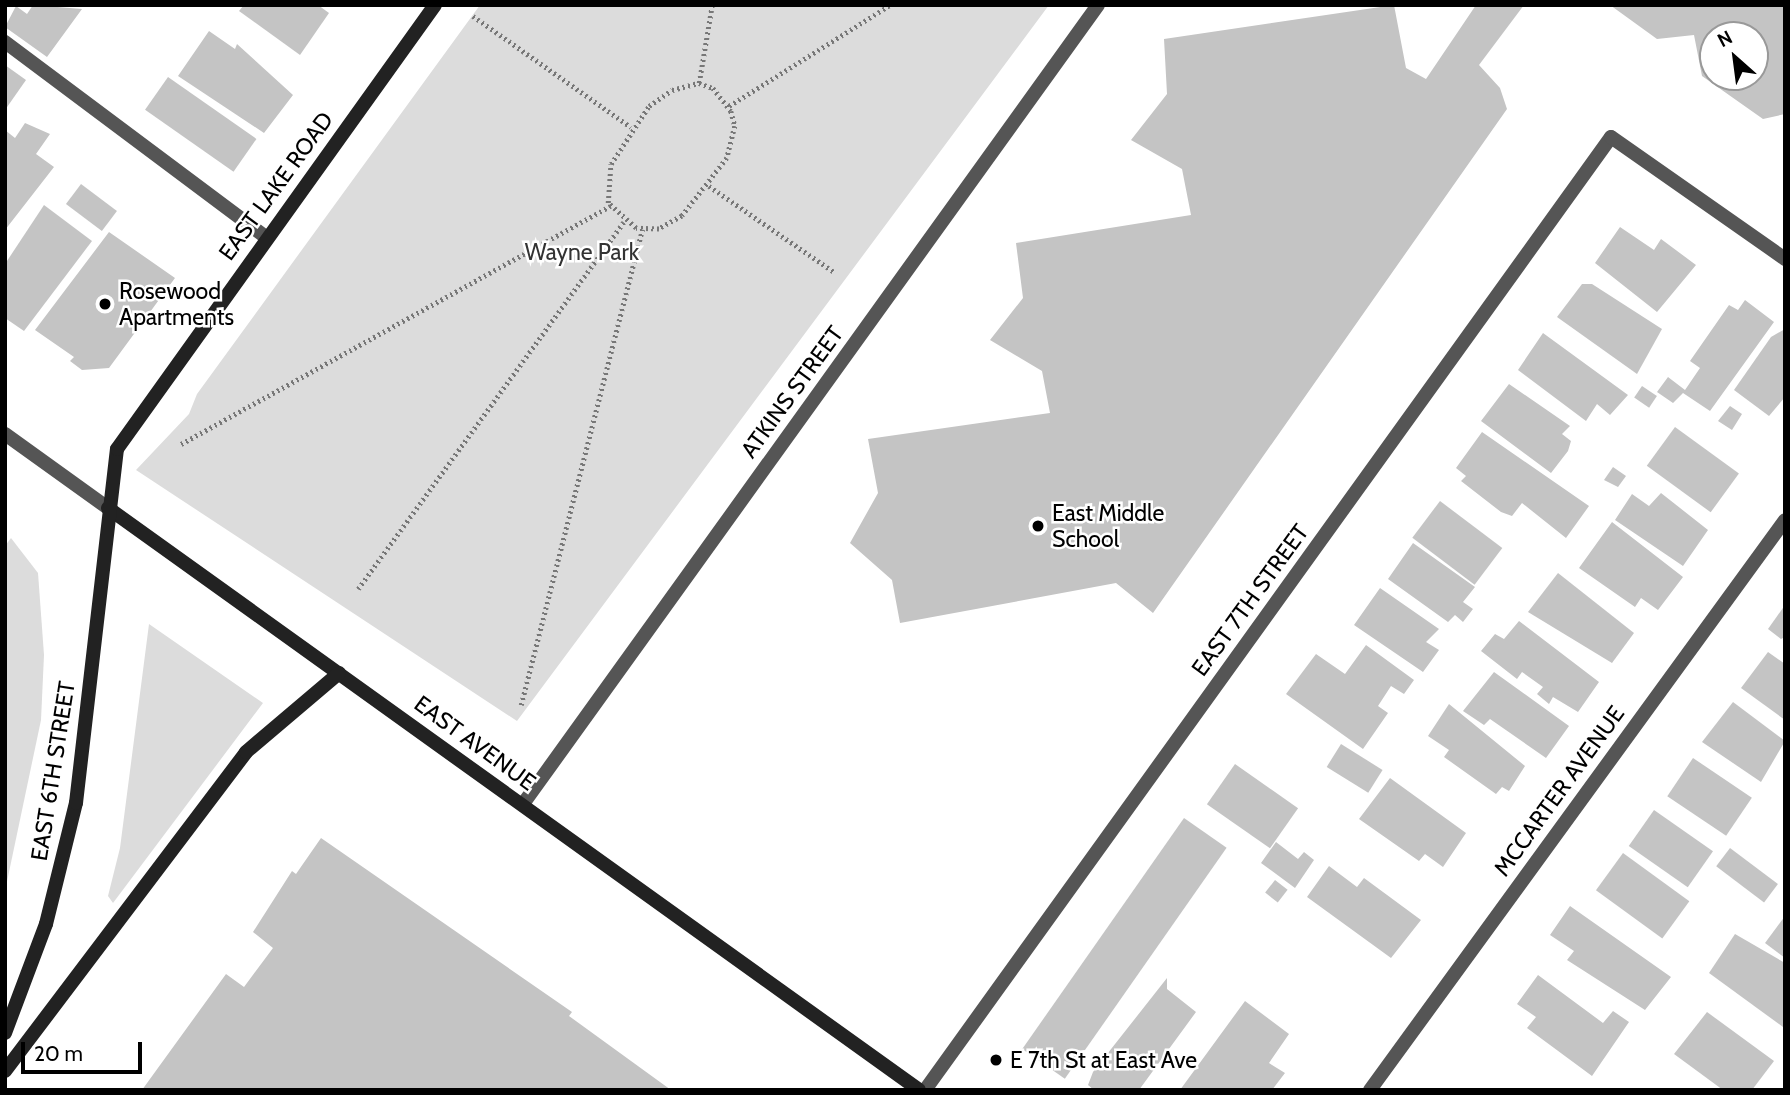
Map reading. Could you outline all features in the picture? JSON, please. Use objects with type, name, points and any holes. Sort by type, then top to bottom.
[{"type":"main road","name":"EAST LAKE ROAD","points":[[108,508],[117,449],[127,431],[435,5]]},
{"type":"main road","name":"EAST AVENUE","points":[[108,508],[919,1090]]},
{"type":"main road","name":"EAST 6TH STREET","points":[[5,1033],[47,924],[76,803],[108,508]]},
{"type":"main road","points":[[5,1071],[239,760],[282,716],[339,673]]},
{"type":"street","name":"ATKINS STREET","points":[[523,804],[1098,5]]},
{"type":"street","points":[[5,42],[267,238]]},
{"type":"street","name":"EAST 7TH STREET","points":[[925,1090],[1611,137],[1785,259]]},
{"type":"street","name":"EAST AVENUE","points":[[5,433],[108,508]]},
{"type":"street","name":"MCCARTER AVENUE","points":[[1370,1090],[1785,520]]},
{"type":"path","points":[[699,83],[712,5]]},
{"type":"path","points":[[729,106],[890,5]]},
{"type":"path","points":[[473,16],[631,127]]},
{"type":"path","points":[[699,83],[713,88],[729,106],[734,139],[709,186],[670,225],[642,229],[624,222],[610,206],[606,177],[631,127],[672,90],[699,83]]},
{"type":"path","points":[[709,186],[834,272]]},
{"type":"path","points":[[181,444],[610,206]]},
{"type":"path","points":[[358,589],[624,222]]},
{"type":"path","points":[[521,705],[642,229]]},
{"type":"green space","name":"Wayne Park","points":[[480,5],[1049,5],[517,721],[136,470],[189,414],[197,394]]},
{"type":"green space","points":[[11,538],[38,573],[44,655],[41,720],[5,891],[5,546]]},
{"type":"green space","points":[[149,624],[263,703],[113,903],[108,896],[120,848]]},
{"type":"building","points":[[33,5],[82,9],[47,57],[5,27],[16,6],[27,14]]},
{"type":"building","points":[[244,5],[318,5],[329,13],[300,55],[239,11]]},
{"type":"building","points":[[1394,5],[1406,68],[1426,79],[1476,5],[1524,5],[1479,65],[1500,88],[1507,109],[1153,613],[1116,583],[900,623],[892,580],[850,543],[878,493],[868,439],[1050,413],[1042,371],[990,340],[1023,298],[1016,243],[1191,215],[1182,169],[1131,140],[1167,94],[1164,39]]},
{"type":"building","points":[[1610,5],[1785,5],[1785,114],[1763,119],[1723,91],[1769,91],[1769,21],[1699,21],[1699,61],[1694,35],[1657,39]]},
{"type":"building","points":[[209,31],[235,49],[237,44],[293,95],[264,133],[178,76]]},
{"type":"building","points":[[5,65],[26,80],[5,110]]},
{"type":"building","points":[[168,77],[256,139],[234,172],[145,110]]},
{"type":"building","points":[[25,123],[50,134],[36,154],[54,167],[5,230],[5,130],[15,138]]},
{"type":"building","points":[[81,184],[117,211],[102,231],[66,204]]},
{"type":"building","points":[[44,205],[92,241],[24,331],[5,318],[5,264]]},
{"type":"building","points":[[1620,227],[1654,250],[1661,239],[1696,265],[1657,312],[1595,263]]},
{"type":"building","name":"Rosewood Apartments","points":[[109,232],[175,278],[109,368],[82,370],[70,361],[74,357],[35,330]]},
{"type":"building","points":[[1582,284],[1592,284],[1662,329],[1637,374],[1557,317]]},
{"type":"building","points":[[1745,300],[1774,322],[1710,411],[1683,393],[1673,403],[1657,392],[1668,377],[1685,390],[1700,368],[1690,361],[1729,305],[1738,310]]},
{"type":"building","points":[[1785,329],[1785,397],[1769,416],[1734,390],[1771,337]]},
{"type":"building","points":[[1543,333],[1628,395],[1610,415],[1597,404],[1586,421],[1518,370]]},
{"type":"building","points":[[1509,384],[1570,426],[1562,434],[1571,441],[1568,451],[1551,473],[1481,421]]},
{"type":"building","points":[[1642,386],[1657,396],[1649,408],[1634,398]]},
{"type":"building","points":[[1730,406],[1742,414],[1732,430],[1718,421]]},
{"type":"building","points":[[1675,427],[1739,473],[1711,512],[1647,466]]},
{"type":"building","points":[[1482,432],[1589,506],[1566,538],[1522,503],[1512,516],[1501,512],[1461,481],[1466,476],[1456,468]]},
{"type":"building","points":[[1613,467],[1626,476],[1618,487],[1604,480]]},
{"type":"building","points":[[1661,493],[1708,530],[1683,566],[1615,520],[1632,494],[1649,506]]},
{"type":"building","points":[[1440,501],[1502,548],[1475,585],[1412,538]]},
{"type":"building","points":[[1612,522],[1683,577],[1658,610],[1641,598],[1635,607],[1579,568]]},
{"type":"building","points":[[1413,543],[1475,587],[1463,602],[1473,609],[1463,622],[1455,615],[1448,622],[1388,579]]},
{"type":"building","points":[[1558,573],[1634,633],[1612,663],[1528,612]]},
{"type":"building","points":[[1380,588],[1439,629],[1426,642],[1439,650],[1423,672],[1354,625]]},
{"type":"building","points":[[1785,605],[1785,637],[1781,639],[1768,629]]},
{"type":"building","points":[[1519,621],[1599,682],[1578,712],[1553,697],[1549,704],[1537,694],[1543,687],[1522,672],[1517,679],[1481,651],[1495,634],[1504,639]]},
{"type":"building","points":[[1366,645],[1414,680],[1404,694],[1391,686],[1378,706],[1388,713],[1363,749],[1286,694],[1316,654],[1345,674]]},
{"type":"building","points":[[1768,652],[1785,664],[1785,720],[1741,688]]},
{"type":"building","points":[[1494,672],[1569,726],[1546,758],[1490,719],[1484,725],[1463,711]]},
{"type":"building","points":[[1733,702],[1785,741],[1761,782],[1702,742]]},
{"type":"building","points":[[1449,704],[1525,766],[1509,791],[1502,787],[1496,794],[1444,757],[1449,750],[1428,736]]},
{"type":"building","points":[[1341,744],[1383,770],[1368,793],[1327,767]]},
{"type":"building","points":[[1693,758],[1752,798],[1726,836],[1667,796]]},
{"type":"building","points":[[1235,764],[1298,808],[1270,848],[1207,804]]},
{"type":"building","points":[[1390,778],[1466,833],[1443,867],[1425,854],[1419,861],[1359,819]]},
{"type":"building","points":[[1654,810],[1713,851],[1688,887],[1629,846]]},
{"type":"building","points":[[1184,818],[1227,848],[1065,1079],[1022,1049]]},
{"type":"building","points":[[321,838],[572,1012],[569,1016],[671,1090],[142,1090],[226,974],[244,987],[273,948],[253,932],[292,871],[296,874]]},
{"type":"building","points":[[1276,842],[1298,859],[1304,852],[1314,860],[1295,888],[1261,863]]},
{"type":"building","points":[[1730,848],[1778,884],[1764,902],[1716,866]]},
{"type":"building","points":[[1623,853],[1689,901],[1662,938],[1596,890]]},
{"type":"building","points":[[1329,866],[1357,887],[1364,878],[1421,920],[1391,958],[1307,897]]},
{"type":"building","points":[[1275,880],[1288,890],[1278,902],[1265,893]]},
{"type":"building","points":[[1570,906],[1671,977],[1645,1010],[1567,960],[1574,951],[1550,935]]},
{"type":"building","points":[[1785,916],[1785,958],[1765,943]]},
{"type":"building","points":[[1735,934],[1785,963],[1783,1027],[1709,973]]},
{"type":"building","points":[[1538,975],[1603,1023],[1613,1011],[1629,1022],[1592,1076],[1527,1028],[1536,1017],[1517,1004]]},
{"type":"building","points":[[1167,978],[1167,989],[1196,1012],[1139,1090],[1094,1090],[1088,1085],[1093,1072]]},
{"type":"building","points":[[1245,1001],[1289,1034],[1269,1063],[1285,1073],[1272,1090],[1180,1090]]},
{"type":"building","points":[[1707,1012],[1774,1061],[1752,1090],[1723,1090],[1674,1054]]},
{"type":"place","name":"Rosewood Apartments","points":[[105,304]]},
{"type":"place","name":"East Middle School","points":[[1038,526]]},
{"type":"place","name":"E 7th St at East Ave","points":[[996,1060]]}]
